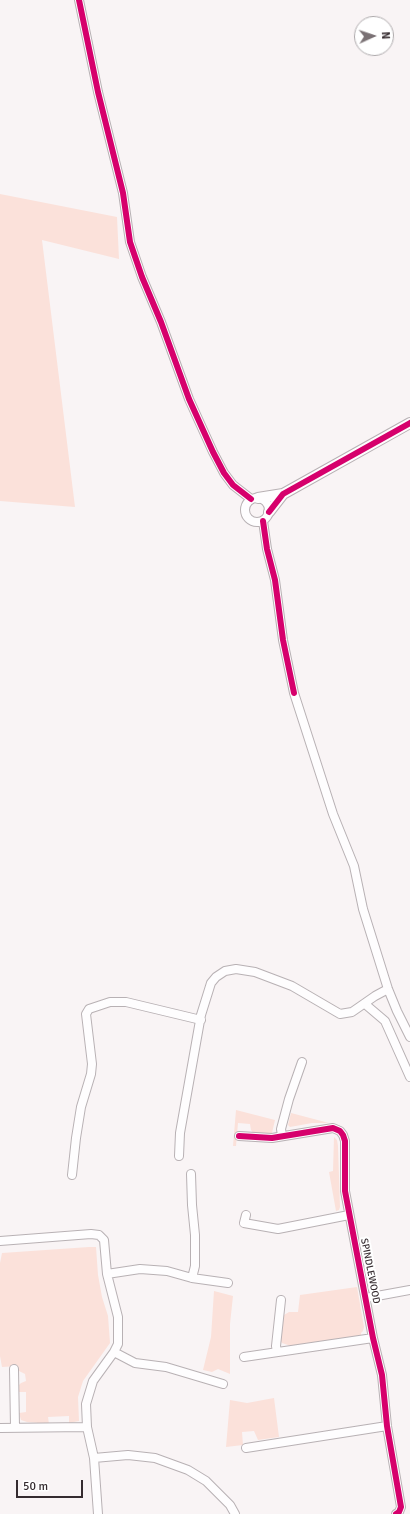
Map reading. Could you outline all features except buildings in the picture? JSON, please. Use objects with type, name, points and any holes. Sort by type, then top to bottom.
[{"type":"street","points":[[78,0],[98,92],[123,193],[130,242],[142,277],[161,322],[189,399],[213,452],[224,472],[234,485],[254,499],[262,499],[267,504],[269,512]]},
{"type":"street","points":[[283,494],[263,521],[255,522],[248,519],[246,516],[244,509],[248,502],[254,499],[283,494],[410,423]]},
{"type":"street","points":[[263,521],[275,580],[283,640],[294,693],[333,814],[354,866],[363,909],[388,989],[410,1037]]},
{"type":"street","points":[[179,1156],[180,1133],[200,1020],[211,982],[225,971],[236,969],[255,972],[271,976],[292,986],[340,1014],[352,1012],[388,989]]},
{"type":"street","points":[[72,1175],[81,1107],[91,1074],[92,1064],[86,1014],[89,1010],[110,1002],[126,1002],[200,1020]]},
{"type":"street","points":[[365,1004],[385,1021],[410,1077]]},
{"type":"street","points":[[282,1136],[281,1129],[289,1099],[302,1062]]},
{"type":"street","name":"SPINDLEWOOD","points":[[239,1136],[272,1138],[325,1128],[333,1128],[340,1130],[345,1141],[345,1191],[373,1338],[382,1375],[387,1426],[401,1507],[399,1512],[396,1514]]},
{"type":"street","points":[[191,1174],[195,1235],[195,1266],[192,1278]]},
{"type":"street","points":[[246,1215],[244,1223],[278,1229],[349,1215]]},
{"type":"street","points":[[0,1241],[91,1234],[99,1235],[104,1240],[107,1274],[118,1317],[118,1344],[93,1381],[86,1404],[87,1427],[94,1458],[98,1514]]},
{"type":"street","points":[[107,1274],[140,1269],[167,1271],[192,1278],[228,1283]]},
{"type":"street","name":"SPINDLEWOOD","points":[[366,1298],[410,1290]]},
{"type":"street","points":[[277,1352],[276,1346],[281,1300]]},
{"type":"street","points":[[244,1357],[373,1338]]},
{"type":"street","points":[[114,1352],[135,1363],[166,1367],[223,1384]]},
{"type":"street","points":[[14,1369],[15,1427]]},
{"type":"street","points":[[246,1448],[387,1426]]},
{"type":"street","points":[[0,1428],[87,1427]]},
{"type":"street","points":[[94,1458],[128,1455],[155,1458],[188,1470],[206,1481],[230,1505],[235,1514]]},
{"type":"shaded area","points":[[0,194],[117,217],[119,259],[42,240],[75,507],[0,501]]},
{"type":"shaded area","points":[[236,1110],[275,1120],[272,1133],[254,1134],[251,1130],[250,1124],[238,1123],[236,1146],[233,1146]]},
{"type":"shaded area","points":[[291,1113],[329,1123],[312,1123],[290,1127],[288,1125]]},
{"type":"shaded area","points":[[334,1137],[337,1140],[338,1146],[340,1207],[339,1210],[336,1211],[329,1172],[333,1171]]},
{"type":"shaded area","points":[[96,1247],[98,1275],[102,1297],[108,1316],[110,1343],[83,1381],[78,1397],[79,1421],[69,1423],[69,1416],[48,1417],[49,1424],[21,1420],[19,1413],[26,1412],[26,1392],[18,1392],[19,1385],[26,1381],[25,1374],[19,1371],[18,1366],[2,1367],[0,1356],[0,1263],[2,1253]]},
{"type":"shaded area","points":[[357,1287],[364,1327],[361,1336],[291,1346],[282,1343],[280,1340],[284,1315],[289,1312],[298,1312],[300,1295]]},
{"type":"shaded area","points":[[214,1291],[233,1296],[230,1324],[230,1374],[218,1369],[212,1372],[203,1370],[211,1337]]},
{"type":"shaded area","points":[[274,1398],[279,1437],[258,1440],[254,1431],[242,1432],[243,1445],[226,1447],[230,1400],[247,1403]]},
{"type":"cycle path","points":[[79,0],[98,92],[123,193],[130,242],[142,277],[161,322],[189,399],[213,452],[224,473],[233,485],[251,499]]},
{"type":"cycle path","points":[[269,512],[283,494],[410,423]]},
{"type":"cycle path","points":[[263,521],[267,549],[275,580],[283,640],[294,693]]},
{"type":"cycle path","points":[[239,1136],[272,1138],[333,1128],[340,1131],[343,1135],[345,1141],[345,1191],[373,1338],[382,1375],[387,1426],[401,1507],[399,1512],[396,1514]]}]
